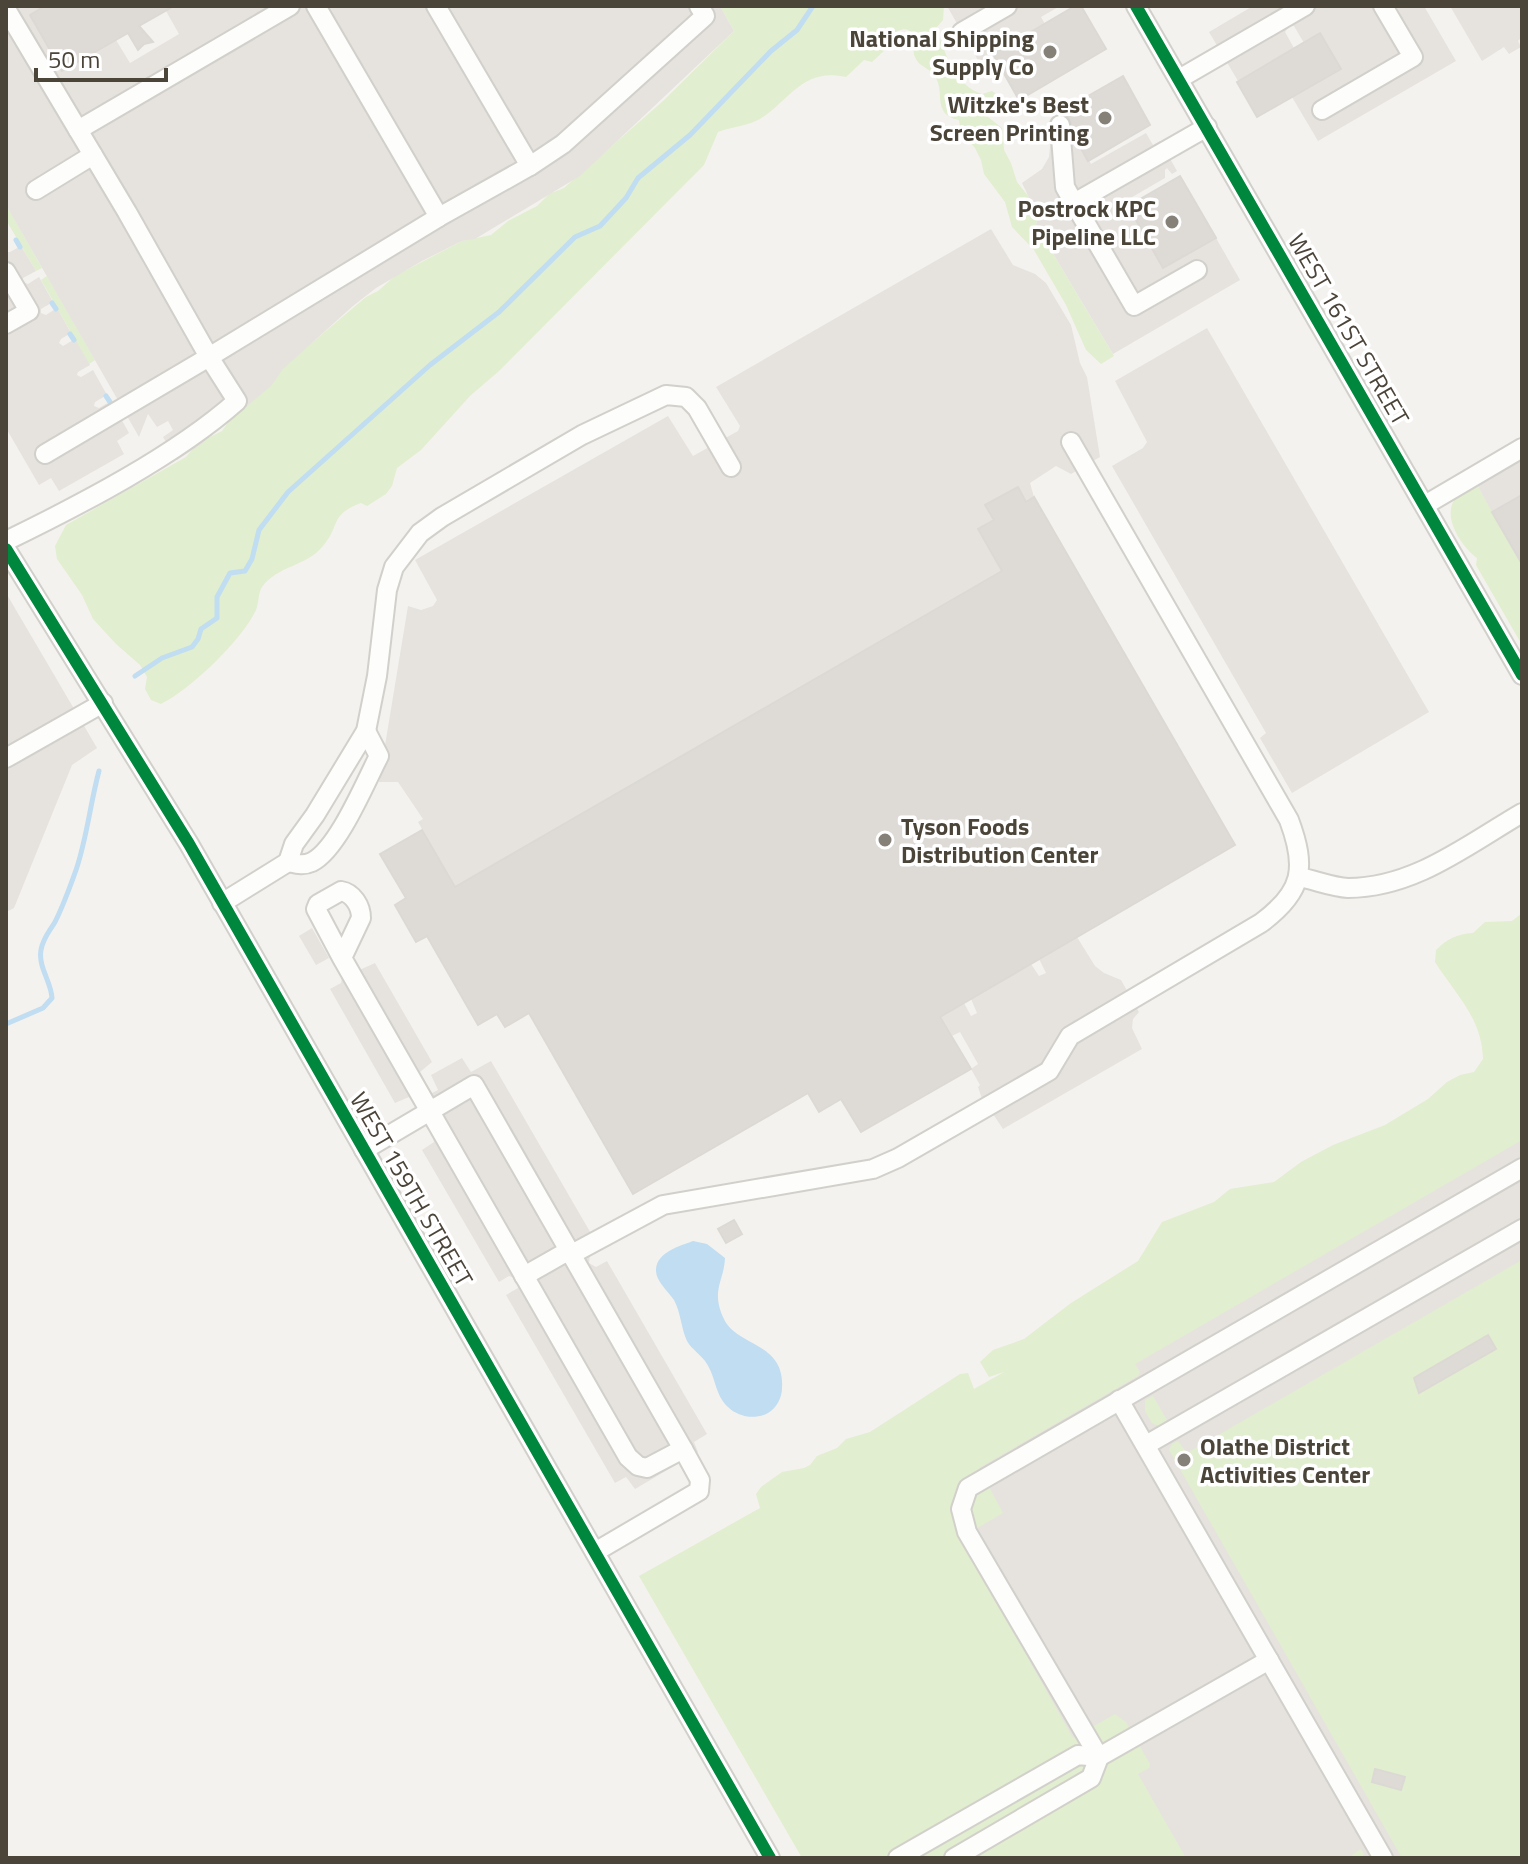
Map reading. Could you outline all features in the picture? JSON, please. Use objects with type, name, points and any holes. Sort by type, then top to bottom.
[{"type":"street","points":[[78,130],[290,6]]},
{"type":"street","points":[[316,6],[439,217]]},
{"type":"street","points":[[436,6],[530,166]]},
{"type":"street","points":[[45,454],[563,144],[705,16],[699,6]]},
{"type":"street","points":[[962,32],[1007,6]]},
{"type":"street","name":"WEST 161ST STREET","points":[[1136,6],[1522,675]]},
{"type":"street","points":[[1179,79],[1305,6]]},
{"type":"street","points":[[1322,110],[1413,57],[1383,6]]},
{"type":"street","points":[[6,9],[237,401],[216,419],[153,461],[6,541]]},
{"type":"street","points":[[1060,125],[1065,187],[1134,306],[1197,270]]},
{"type":"street","points":[[1074,203],[1207,127]]},
{"type":"street","points":[[36,190],[93,155]]},
{"type":"street","points":[[6,272],[29,311],[6,324]]},
{"type":"street","points":[[222,903],[288,862],[294,844],[366,731],[377,676],[387,590],[394,567],[420,533],[582,435],[666,395],[686,397],[697,408],[731,467]]},
{"type":"street","points":[[524,1276],[663,1205],[873,1169],[898,1158],[1049,1071],[1070,1036],[1261,923],[1279,909],[1292,893],[1299,877],[1299,846],[1289,820],[1071,442]]},
{"type":"street","points":[[1425,505],[1522,448]]},
{"type":"street","name":"WEST 159TH STREET","points":[[6,549],[103,703],[222,903],[770,1858]]},
{"type":"street","points":[[6,758],[103,703]]},
{"type":"street","points":[[288,862],[302,866],[315,861],[340,833],[379,756],[366,731]]},
{"type":"street","points":[[1299,877],[1345,888],[1390,884],[1415,876],[1522,813]]},
{"type":"street","points":[[342,958],[628,1457],[638,1466],[647,1468],[683,1449]]},
{"type":"street","points":[[364,1150],[474,1085],[700,1480],[699,1491],[595,1552]]},
{"type":"street","points":[[1099,1757],[967,1532],[961,1509],[968,1488],[1522,1168]]},
{"type":"street","points":[[1146,1445],[1522,1229]]},
{"type":"street","points":[[1119,1400],[1383,1858]]},
{"type":"street","points":[[898,1858],[1078,1755],[1099,1757],[1269,1660]]},
{"type":"street","points":[[954,1858],[1091,1778],[1099,1757]]},
{"type":"street","points":[[1035,1780],[1048,1803]]},
{"type":"shaded area","points":[[6,6],[45,6],[30,15],[116,40],[130,63],[179,34],[166,11],[174,6],[720,6],[734,31],[580,176],[475,239],[462,241],[376,288],[283,369],[271,386],[200,445],[177,460],[163,437],[173,430],[168,421],[157,427],[148,414],[139,437],[6,205]]},
{"type":"shaded area","points":[[947,6],[1060,6],[1041,17],[1045,24],[979,62]]},
{"type":"shaded area","points":[[1253,6],[1424,6],[1456,61],[1318,141],[1292,97],[1340,69],[1304,43],[1294,26],[1290,25],[1285,32],[1294,48],[1238,81],[1209,32]]},
{"type":"shaded area","points":[[1450,6],[1520,6],[1522,37],[1518,41],[1521,47],[1509,54],[1504,47],[1482,61]]},
{"type":"shaded area","points":[[1067,124],[1091,164],[1146,133],[1153,145],[1160,141],[1177,171],[1172,174],[1167,168],[1165,178],[1115,207],[1117,212],[1128,206],[1163,268],[1216,238],[1240,280],[1113,354],[1036,225],[1038,216],[1022,183],[1042,169],[1049,157],[1052,126]]},
{"type":"shaded area","points":[[991,229],[1013,265],[1035,274],[1046,283],[1071,325],[1080,363],[1087,377],[1100,457],[1071,474],[1056,466],[1030,483],[1034,497],[1026,502],[1017,487],[986,505],[994,520],[978,530],[1002,571],[455,887],[418,822],[423,819],[398,782],[379,782],[408,606],[421,610],[433,606],[437,600],[415,560],[668,416],[693,456],[738,431],[740,426],[716,387]]},
{"type":"shaded area","points":[[21,246],[36,271],[23,278],[23,282],[28,284],[39,277],[53,302],[41,309],[41,313],[46,315],[57,308],[71,333],[59,343],[63,346],[75,339],[90,365],[77,375],[81,377],[93,370],[107,395],[95,402],[94,406],[99,408],[111,401],[129,433],[117,441],[124,454],[59,491],[51,478],[39,485],[6,428],[6,252]]},
{"type":"shaded area","points":[[1207,328],[1429,712],[1292,793],[1260,738],[1266,733],[1112,466],[1143,448],[1147,442],[1115,381]]},
{"type":"shaded area","points":[[1522,440],[1522,495],[1492,512],[1469,470]]},
{"type":"shaded area","points":[[6,593],[97,748],[72,765],[14,908],[6,912]]},
{"type":"shaded area","points":[[312,928],[329,958],[316,965],[299,936]]},
{"type":"shaded area","points":[[1077,937],[1095,966],[1121,980],[1139,1012],[1133,1019],[1132,1028],[1142,1049],[1003,1129],[981,1096],[980,1085],[971,1069],[978,1064],[960,1032],[952,1036],[940,1017],[964,1003],[971,1016],[977,1013],[971,999],[1031,964],[1039,976],[1046,973],[1039,959]]},
{"type":"shaded area","points":[[375,963],[432,1062],[420,1072],[432,1093],[438,1090],[431,1075],[462,1058],[471,1072],[491,1061],[600,1249],[590,1255],[589,1263],[596,1267],[607,1261],[707,1434],[694,1442],[698,1452],[635,1489],[626,1477],[615,1483],[506,1295],[518,1288],[517,1279],[509,1276],[499,1282],[422,1150],[434,1142],[431,1132],[409,1097],[395,1103],[330,989],[341,983],[342,978]]},
{"type":"shaded area","points":[[1522,1140],[1522,1260],[1187,1453],[1178,1441],[1169,1450],[1402,1858],[1359,1858],[1364,1855],[1361,1849],[1348,1858],[1186,1858],[1138,1774],[1149,1768],[1150,1764],[1126,1722],[1115,1714],[1073,1738],[960,1538],[1003,1513],[979,1468],[1138,1376],[1140,1372],[1135,1364]],"holes":[[[1153,1396],[1167,1420],[1165,1425],[1152,1423],[1145,1411],[1145,1400]]]},
{"type":"green space","points":[[720,6],[944,6],[943,20],[936,28],[947,57],[958,76],[973,90],[982,94],[992,91],[999,96],[1002,102],[994,112],[988,113],[988,117],[1002,128],[1004,150],[1017,182],[1033,202],[1038,216],[1036,225],[1114,356],[1101,364],[1086,350],[1066,305],[1034,250],[1012,227],[1005,202],[984,174],[975,148],[961,132],[959,120],[950,117],[942,108],[938,82],[932,72],[917,60],[912,34],[905,29],[897,31],[887,37],[886,49],[872,62],[864,60],[846,77],[831,75],[808,81],[760,119],[718,132],[704,165],[499,371],[470,396],[421,450],[397,468],[392,486],[386,494],[367,506],[361,503],[344,512],[316,553],[268,580],[261,589],[256,610],[249,622],[201,676],[161,704],[151,700],[145,689],[147,677],[140,665],[93,619],[82,595],[57,559],[55,546],[66,525],[186,457],[198,443],[222,431],[243,401],[395,276],[462,241],[491,235],[508,221],[537,206],[549,194],[564,188],[663,101],[734,31]]},
{"type":"green space","points":[[8,208],[42,268],[36,271],[6,220]]},
{"type":"green space","points":[[47,276],[95,360],[89,364],[41,280]]},
{"type":"green space","points":[[1476,483],[1522,564],[1522,645],[1476,565],[1477,558],[1466,548],[1452,524],[1451,507],[1455,499]]},
{"type":"green space","name":"Olathe District Activities Center","points":[[1522,913],[1522,1858],[802,1858],[639,1576],[760,1508],[756,1494],[782,1472],[804,1468],[817,1456],[837,1448],[846,1439],[870,1432],[960,1374],[968,1373],[974,1389],[1004,1372],[989,1377],[980,1362],[993,1350],[1024,1339],[1071,1303],[1138,1261],[1162,1222],[1214,1202],[1230,1189],[1274,1182],[1301,1162],[1333,1145],[1385,1125],[1428,1099],[1447,1082],[1474,1072],[1483,1059],[1478,1031],[1435,962],[1436,950],[1453,938],[1473,933],[1485,922],[1512,921]]},
{"type":"water","points":[[693,1241],[707,1244],[725,1258],[718,1300],[729,1327],[776,1361],[782,1388],[780,1399],[768,1413],[752,1417],[742,1415],[724,1402],[707,1364],[687,1341],[674,1300],[658,1278],[656,1269],[660,1258],[670,1250]]},
{"type":"building","points":[[45,6],[174,6],[139,26],[153,42],[144,44],[138,50],[128,33],[62,71],[30,15]]},
{"type":"building","name":"National Shipping Supply Co","points":[[1075,6],[1081,6],[1106,49],[1019,100],[993,54]]},
{"type":"building","points":[[1320,33],[1341,69],[1257,117],[1237,82]]},
{"type":"building","name":"Witzke's Best Screen Printing","points":[[1123,76],[1150,125],[1088,161],[1073,134],[1070,119],[1060,112]]},
{"type":"building","name":"Postrock KPC Pipeline LLC","points":[[1180,176],[1216,238],[1163,268],[1128,206]]},
{"type":"building","name":"Tyson Foods Distribution Center","points":[[1018,487],[1026,502],[1034,497],[1235,845],[940,1017],[971,1069],[861,1132],[841,1099],[819,1112],[808,1093],[633,1194],[529,1013],[505,1027],[497,1014],[478,1025],[427,936],[416,942],[395,905],[406,898],[380,854],[422,830],[455,887],[1002,571],[978,529],[994,520],[985,505]]},
{"type":"building","points":[[1522,495],[1522,564],[1492,512]]},
{"type":"building","points":[[734,1220],[742,1234],[726,1243],[718,1229]]},
{"type":"building","points":[[1488,1335],[1496,1349],[1419,1393],[1414,1378]]},
{"type":"building","points":[[1375,1769],[1405,1777],[1401,1790],[1372,1782]]},
{"type":"waterway","points":[[135,676],[162,658],[192,647],[201,629],[217,618],[217,597],[230,573],[245,571],[252,559],[259,530],[288,492],[430,365],[499,312],[575,237],[600,226],[626,198],[638,178],[690,135],[771,51],[797,30],[813,6]]},
{"type":"waterway","points":[[16,240],[20,247]]},
{"type":"waterway","points":[[52,303],[56,309]]},
{"type":"waterway","points":[[70,334],[74,340]]},
{"type":"waterway","points":[[106,396],[110,402]]},
{"type":"waterway","points":[[6,1024],[43,1008],[52,998],[41,962],[41,950],[76,870],[99,771]]},
{"type":"cycle path","points":[[1136,6],[1522,675]]},
{"type":"cycle path","points":[[6,549],[189,844],[770,1858]]},
{"type":"place","name":"National Shipping Supply Co","points":[[1050,52]]},
{"type":"place","name":"Witzke's Best Screen Printing","points":[[1105,118]]},
{"type":"place","name":"Postrock KPC Pipeline LLC","points":[[1172,222]]},
{"type":"place","name":"Tyson Foods Distribution Center","points":[[885,840]]},
{"type":"place","name":"Olathe District Activities Center","points":[[1184,1460]]}]
